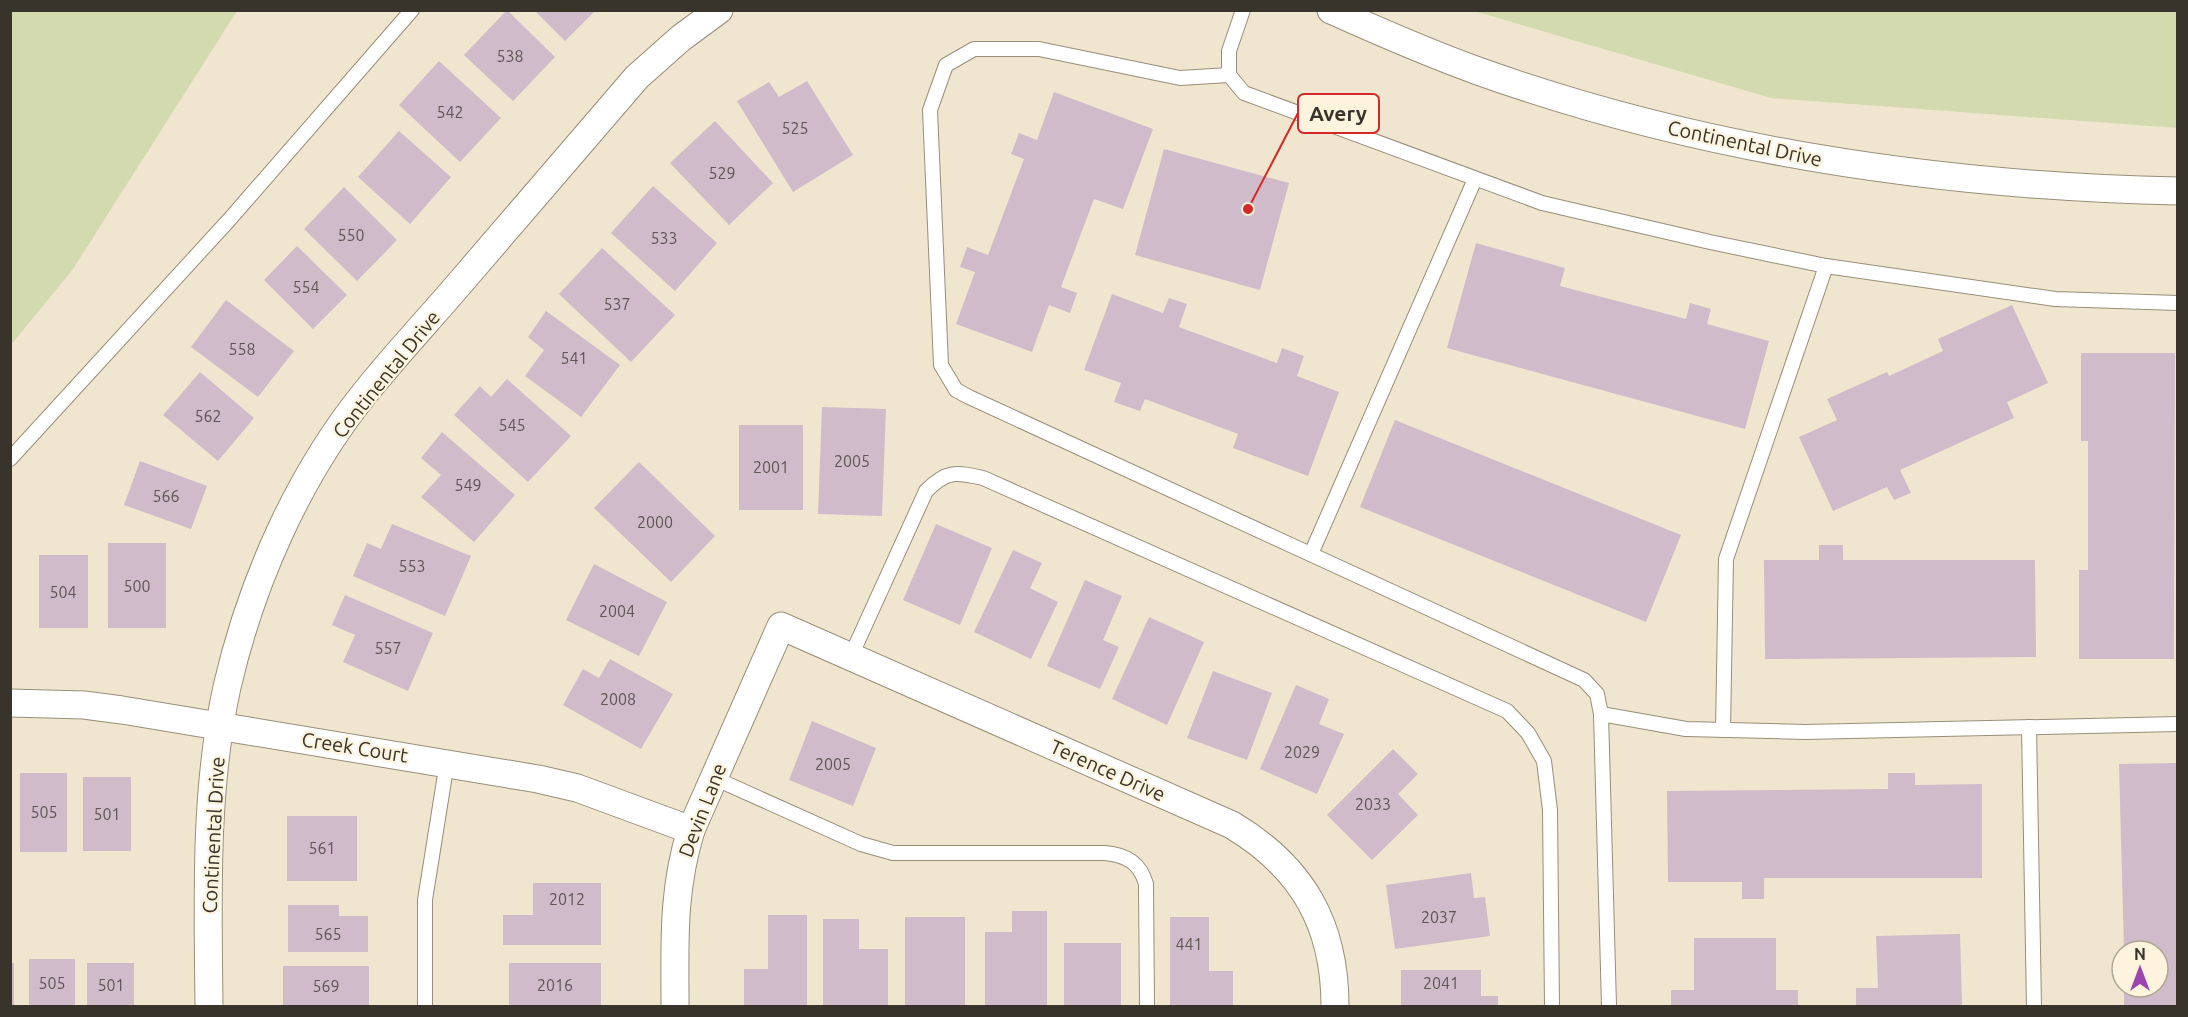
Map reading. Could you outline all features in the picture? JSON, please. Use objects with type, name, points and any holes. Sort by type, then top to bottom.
[{"type":"street","name":"Continental Drive","points":[[209,1006],[211,802],[220,726],[240,640],[267,564],[302,492],[341,426],[365,393],[637,77],[681,38],[719,10]]},
{"type":"street","name":"Continental Drive","points":[[1331,10],[1417,48],[1551,94],[1634,119],[1801,156],[1978,180],[2058,187],[2178,191]]},
{"type":"street","name":"Terence Drive","points":[[781,626],[1232,825],[1252,837],[1290,871],[1319,916],[1333,962],[1335,1006]]},
{"type":"street","name":"Devin Lane","points":[[675,1006],[676,889],[691,830],[781,626]]},
{"type":"street","name":"Creek Court","points":[[10,703],[84,705],[447,762],[577,788],[691,830]]},
{"type":"lane","points":[[10,459],[229,220],[412,10]]},
{"type":"lane","points":[[1243,10],[1229,51],[1229,75],[1244,93],[1542,203],[1826,266],[2055,299],[2178,303]]},
{"type":"lane","points":[[1229,75],[1180,78],[1039,50],[974,50],[946,65],[930,110],[941,365],[956,390],[1584,680],[1597,694],[1601,714],[1609,1006]]},
{"type":"lane","points":[[1311,554],[1475,178]]},
{"type":"lane","points":[[1723,730],[1726,559],[1826,266]]},
{"type":"lane","points":[[851,656],[926,490],[938,479],[956,472],[983,478],[1507,711],[1527,733],[1544,761],[1550,810],[1552,1006]]},
{"type":"lane","points":[[1601,714],[1686,729],[1805,732],[2178,724]]},
{"type":"lane","points":[[2029,727],[2034,1006]]},
{"type":"lane","points":[[425,1006],[425,900],[447,762]]},
{"type":"lane","points":[[714,778],[861,844],[892,853],[1105,853],[1129,858],[1143,874],[1146,884],[1147,1006]]},
{"type":"green space","points":[[11,10],[237,11],[73,269],[11,345]]},
{"type":"green space","points":[[1474,11],[2177,11],[2177,128],[1771,98]]},
{"type":"building","points":[[507,10],[555,57],[513,101],[464,55]]},
{"type":"building","points":[[534,10],[596,10],[565,41]]},
{"type":"building","points":[[439,61],[501,118],[460,162],[399,105]]},
{"type":"building","points":[[807,81],[853,155],[793,192],[737,101],[769,82],[779,97]]},
{"type":"building","points":[[1054,92],[1153,129],[1123,209],[1094,199],[1061,287],[1077,293],[1070,313],[1049,305],[1032,352],[956,324],[975,272],[960,267],[967,247],[988,255],[1024,159],[1011,154],[1019,133],[1037,140]]},
{"type":"building","points":[[715,121],[773,183],[729,225],[670,163]]},
{"type":"building","points":[[399,131],[451,177],[410,224],[358,177]]},
{"type":"building","points":[[1164,149],[1289,183],[1260,290],[1135,255]]},
{"type":"building","points":[[653,186],[717,243],[675,291],[611,233]]},
{"type":"building","points":[[344,187],[397,240],[357,281],[304,229]]},
{"type":"building","points":[[1476,243],[1565,268],[1560,286],[1686,319],[1690,303],[1711,309],[1707,324],[1769,341],[1745,429],[1447,348]]},
{"type":"building","points":[[297,246],[347,295],[313,329],[264,280]]},
{"type":"building","points":[[602,248],[675,315],[631,362],[559,294]]},
{"type":"building","points":[[1112,294],[1163,313],[1169,298],[1187,304],[1179,327],[1277,363],[1282,348],[1304,356],[1297,376],[1339,392],[1308,476],[1233,448],[1238,434],[1145,399],[1140,411],[1114,402],[1121,383],[1084,370]]},
{"type":"building","points":[[226,300],[294,351],[258,397],[191,347]]},
{"type":"building","points":[[2012,305],[2048,383],[2007,402],[2014,418],[1900,470],[1911,493],[1894,500],[1887,487],[1833,511],[1799,437],[1837,420],[1827,399],[1887,372],[1889,376],[1943,351],[1938,339]]},
{"type":"building","points":[[546,311],[620,365],[581,417],[525,376],[544,350],[528,337]]},
{"type":"building","points":[[2081,353],[2175,353],[2174,659],[2079,659],[2079,570],[2088,570],[2088,441],[2081,441]]},
{"type":"building","points":[[200,372],[254,418],[218,461],[163,415]]},
{"type":"building","points":[[507,379],[571,436],[528,482],[454,415],[480,386],[491,397]]},
{"type":"building","points":[[822,407],[886,409],[882,516],[818,514]]},
{"type":"building","points":[[1395,420],[1681,535],[1646,622],[1360,507]]},
{"type":"building","points":[[739,425],[803,425],[803,510],[739,510]]},
{"type":"building","points":[[442,432],[515,495],[474,542],[421,497],[441,475],[421,458]]},
{"type":"building","points":[[140,461],[207,486],[191,529],[124,505]]},
{"type":"building","points":[[639,462],[715,536],[671,582],[594,508]]},
{"type":"building","points":[[392,524],[471,556],[445,616],[353,576],[367,543],[381,549]]},
{"type":"building","points":[[936,524],[992,548],[960,625],[903,600]]},
{"type":"building","points":[[108,543],[166,543],[166,628],[108,628]]},
{"type":"building","points":[[1819,545],[1843,545],[1843,560],[2035,560],[2036,657],[1765,659],[1764,560],[1819,560]]},
{"type":"building","points":[[1013,550],[1042,563],[1030,588],[1058,602],[1031,659],[974,632]]},
{"type":"building","points":[[39,555],[88,555],[88,628],[39,628]]},
{"type":"building","points":[[594,564],[667,602],[639,656],[566,620]]},
{"type":"building","points":[[1085,580],[1122,596],[1103,640],[1119,647],[1100,689],[1047,666]]},
{"type":"building","points":[[345,595],[433,633],[408,691],[343,662],[355,635],[332,625]]},
{"type":"building","points":[[1149,617],[1204,642],[1167,725],[1112,699]]},
{"type":"building","points":[[610,659],[673,694],[641,749],[563,705],[583,669],[599,678]]},
{"type":"building","points":[[1213,671],[1272,693],[1247,760],[1187,738]]},
{"type":"building","points":[[1296,685],[1329,699],[1319,724],[1344,734],[1317,794],[1260,769]]},
{"type":"building","points":[[812,721],[876,748],[853,806],[789,780]]},
{"type":"building","points":[[1393,749],[1418,774],[1398,794],[1418,815],[1372,860],[1327,815]]},
{"type":"building","points":[[2178,763],[2178,1006],[2124,1006],[2124,999],[2170,999],[2170,939],[2124,939],[2119,764]]},
{"type":"building","points":[[20,773],[67,773],[67,852],[20,852]]},
{"type":"building","points":[[1888,773],[1915,773],[1915,785],[1982,784],[1982,878],[1764,878],[1764,899],[1742,899],[1742,882],[1668,882],[1667,791],[1888,789]]},
{"type":"building","points":[[83,777],[131,777],[131,851],[83,851]]},
{"type":"building","points":[[287,816],[357,816],[357,881],[287,881]]},
{"type":"building","points":[[1471,873],[1474,898],[1485,897],[1490,936],[1395,949],[1386,885]]},
{"type":"building","points":[[533,883],[601,883],[601,945],[503,945],[503,915],[533,915]]},
{"type":"building","points":[[288,905],[339,905],[339,916],[368,916],[368,952],[288,952]]},
{"type":"building","points":[[1012,911],[1047,911],[1047,1006],[985,1006],[985,932],[1012,932]]},
{"type":"building","points":[[768,915],[807,915],[807,1006],[744,1006],[744,969],[768,969]]},
{"type":"building","points":[[905,917],[965,917],[965,1006],[905,1006]]},
{"type":"building","points":[[1170,917],[1209,917],[1209,971],[1233,971],[1233,1006],[1170,1006]]},
{"type":"building","points":[[823,919],[859,919],[859,949],[888,949],[888,1006],[823,1006]]},
{"type":"building","points":[[1960,934],[1962,1005],[1856,1006],[1856,988],[1878,988],[1876,936]]},
{"type":"building","points":[[1694,938],[1776,938],[1776,990],[1798,990],[1798,1006],[1671,1006],[1671,990],[1694,990]]},
{"type":"building","points":[[1064,943],[1121,943],[1121,1006],[1064,1006]]},
{"type":"building","points":[[29,959],[75,959],[75,1006],[29,1006]]},
{"type":"building","points":[[10,963],[14,963],[14,1006],[10,1006]]},
{"type":"building","points":[[87,963],[134,963],[134,1006],[87,1006]]},
{"type":"building","points":[[509,963],[601,963],[601,1006],[509,1006]]},
{"type":"building","points":[[283,966],[369,966],[369,1006],[283,1006]]},
{"type":"building","points":[[1401,970],[1481,970],[1481,996],[1498,996],[1498,1006],[1401,1006]]},
{"type":"place","name":"Avery","points":[[1248,209]]}]
